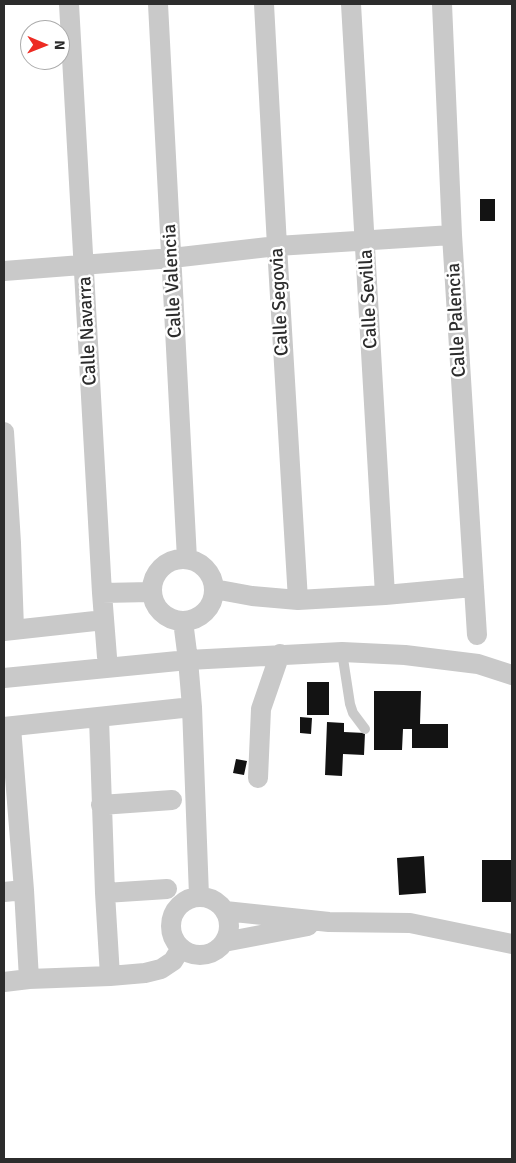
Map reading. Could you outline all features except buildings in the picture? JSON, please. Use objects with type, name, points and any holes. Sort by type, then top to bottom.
[{"type":"street","name":"Calle Navarra","points":[[69,4],[107,658]]},
{"type":"street","name":"Calle Valencia","points":[[158,4],[187,559]]},
{"type":"street","name":"Calle Segovia","points":[[264,4],[298,600]]},
{"type":"street","name":"Calle Sevilla","points":[[351,4],[385,595]]},
{"type":"street","name":"Calle Palencia","points":[[442,4],[452,235],[477,635]]},
{"type":"street","points":[[4,270],[172,258],[277,246],[452,235]]},
{"type":"street","points":[[4,432],[9,630],[104,620]]},
{"type":"street","points":[[174,559],[187,559],[200,564],[210,575],[214,589],[212,600],[206,610],[197,618],[183,621],[172,620],[161,613],[153,601],[151,592],[155,575],[163,565],[174,559]]},
{"type":"street","points":[[214,589],[252,596],[298,600],[474,587]]},
{"type":"street","points":[[102,593],[151,592]]},
{"type":"street","points":[[183,621],[192,707],[199,896]]},
{"type":"street","points":[[4,678],[188,660],[342,652],[405,655],[478,664],[512,675]]},
{"type":"street","points":[[258,778],[261,709],[280,654]]},
{"type":"street","points":[[29,979],[24,890],[10,807],[8,727],[192,707]]},
{"type":"street","points":[[99,718],[101,805],[110,976]]},
{"type":"street","points":[[101,805],[172,800]]},
{"type":"street","points":[[105,894],[167,889]]},
{"type":"street","points":[[4,892],[24,890]]},
{"type":"street","points":[[199,896],[210,898],[225,911],[229,927],[224,942],[215,951],[203,955],[192,954],[181,948],[174,939],[171,928],[172,916],[179,906],[188,899],[199,896]]},
{"type":"street","points":[[225,911],[329,922],[410,923],[512,944]]},
{"type":"street","points":[[224,942],[329,922]]},
{"type":"street","points":[[4,982],[145,973],[161,969],[173,961],[181,948]]},
{"type":"lane","points":[[342,652],[350,704],[365,729]]}]
